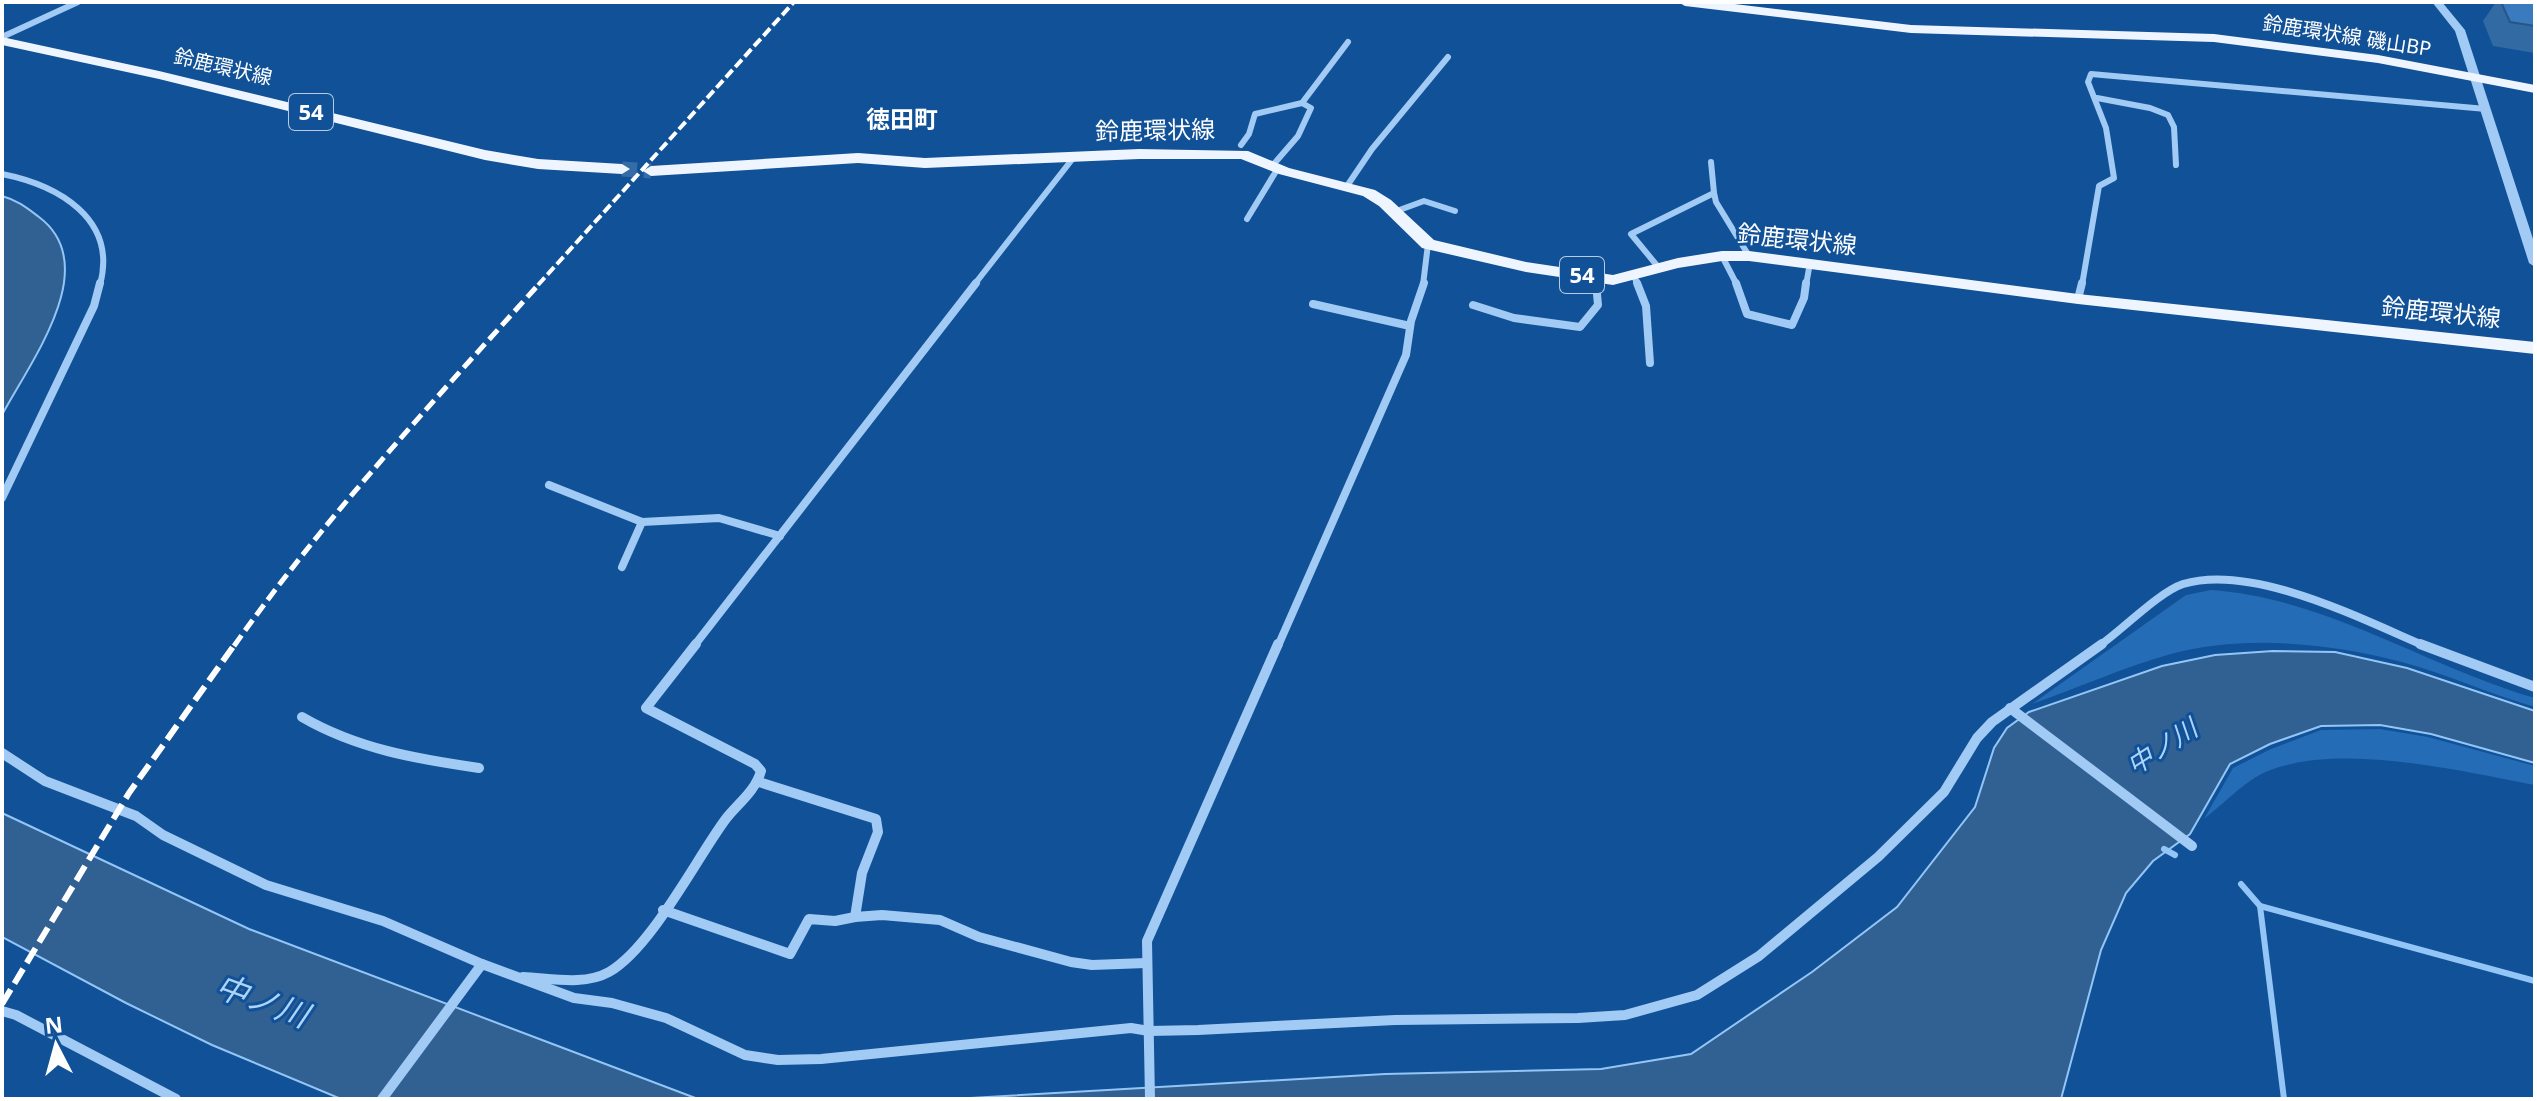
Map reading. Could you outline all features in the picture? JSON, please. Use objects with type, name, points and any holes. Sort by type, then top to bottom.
[{"type":"main road","name":"鈴鹿環状線 磯山BP","points":[[1685,2],[1911,29],[2214,38],[2332,52],[2535,89]]},
{"type":"main road","name":"鈴鹿環状線","points":[[2,39],[485,155],[538,164],[622,169]]},
{"type":"main road","name":"鈴鹿環状線","points":[[651,171],[858,158],[925,163],[1210,152],[1243,154],[1276,167],[1369,193],[1428,244],[1526,267],[1595,278],[1613,280],[1722,256],[1749,256],[2078,299],[2535,348]]},
{"type":"street","points":[[2,39],[78,2]]},
{"type":"street","points":[[2437,2],[2460,30],[2535,263]]},
{"type":"street","points":[[1241,145],[1249,134],[1255,114],[1302,103],[1348,42]]},
{"type":"street","points":[[1347,186],[1372,149],[1448,57]]},
{"type":"street","points":[[2078,299],[2086,271],[2099,186],[2114,178],[2111,149],[2097,98],[2088,82],[2091,74],[2486,109]]},
{"type":"street","points":[[2097,98],[2150,108],[2168,115],[2174,127],[2176,165]]},
{"type":"street","points":[[1247,219],[1303,126],[1311,108],[1302,103]]},
{"type":"street","points":[[518,976],[585,978],[607,974],[620,965],[663,910],[727,817],[759,782],[761,771],[755,764],[646,708],[1074,157]]},
{"type":"street","points":[[1711,162],[1716,202],[1749,256]]},
{"type":"street","points":[[2,174],[42,185],[82,207],[100,240],[103,257],[100,290],[94,306],[2,498]]},
{"type":"street","points":[[1659,268],[1631,234],[1714,193]]},
{"type":"street","points":[[1394,212],[1417,200],[1427,200],[1455,211]]},
{"type":"street","points":[[1150,1099],[1147,941],[1406,355],[1410,326],[1423,289],[1428,244]]},
{"type":"street","points":[[1722,256],[1731,269],[1747,314],[1792,325],[1804,298],[1810,263]]},
{"type":"street","points":[[1633,274],[1646,306],[1650,363]]},
{"type":"street","points":[[1473,305],[1514,318],[1580,327],[1598,305],[1595,278]]},
{"type":"street","points":[[1313,304],[1410,326]]},
{"type":"street","points":[[549,485],[642,522],[719,518],[780,536]]},
{"type":"street","points":[[622,567],[642,522]]},
{"type":"street","points":[[2,753],[45,781],[136,816],[163,835],[266,885],[383,921],[480,967],[518,976],[574,998],[612,1003],[666,1018],[745,1055],[778,1060],[821,1059],[1131,1028],[1149,1034],[1395,1020],[1609,1016],[1662,1006],[1697,995],[1759,956],[1878,857],[1944,792],[1977,738],[2010,708],[2183,584],[2209,579],[2258,585],[2297,596],[2483,672],[2535,687]]},
{"type":"street","points":[[2010,708],[2192,846]]},
{"type":"street","points":[[302,717],[323,730],[417,760],[479,768]]},
{"type":"street","points":[[759,782],[876,819],[880,827],[862,872],[855,917]]},
{"type":"street","points":[[663,910],[790,954],[809,919],[835,921],[882,915],[940,920],[979,937],[1071,962],[1092,965],[1146,963]]},
{"type":"street","points":[[382,1099],[480,967]]},
{"type":"street","points":[[2,1011],[16,1015],[176,1099]]},
{"type":"shaded area","points":[[2211,590],[2254,596],[2335,619],[2454,669],[2535,698],[2535,707],[2390,659],[2328,647],[2264,643],[2232,644],[2171,654],[2032,704],[2186,595]]},
{"type":"shaded area","points":[[2380,729],[2428,737],[2535,766],[2535,785],[2400,762],[2330,759],[2297,763],[2259,775],[2204,819],[2233,768],[2321,730]]},
{"type":"water","points":[[2,196],[39,217],[57,237],[65,261],[63,287],[55,314],[2,415]]},
{"type":"water","name":"中ノ川","points":[[2273,651],[2335,652],[2407,668],[2535,711],[2535,763],[2431,734],[2380,725],[2321,726],[2270,744],[2230,764],[2190,834],[2153,861],[2126,893],[2101,950],[2061,1099],[953,1099],[1385,1074],[1601,1069],[1691,1054],[1812,972],[1897,907],[1975,807],[1994,748],[2007,728],[2029,712],[2162,666],[2215,655]]},
{"type":"water","name":"中ノ川","points":[[2,813],[249,929],[698,1099],[341,1099],[212,1045],[2,937]]},
{"type":"building","points":[[2501,2],[2535,2],[2535,26],[2510,22]]},
{"type":"waterway","points":[[2164,849],[2175,855]]},
{"type":"waterway","points":[[2241,884],[2260,906]]},
{"type":"waterway","points":[[2260,906],[2535,981]]},
{"type":"waterway","points":[[2260,906],[2284,1099]]},
{"type":"tunnel","points":[[622,169],[651,171]]},
{"type":"railway","points":[[538,285],[794,2]]},
{"type":"railway","points":[[234,646],[305,551],[540,283]]},
{"type":"railway","points":[[2,1004],[129,793],[235,644]]},
{"type":"district","name":"徳田町","points":[[902,120]]}]
